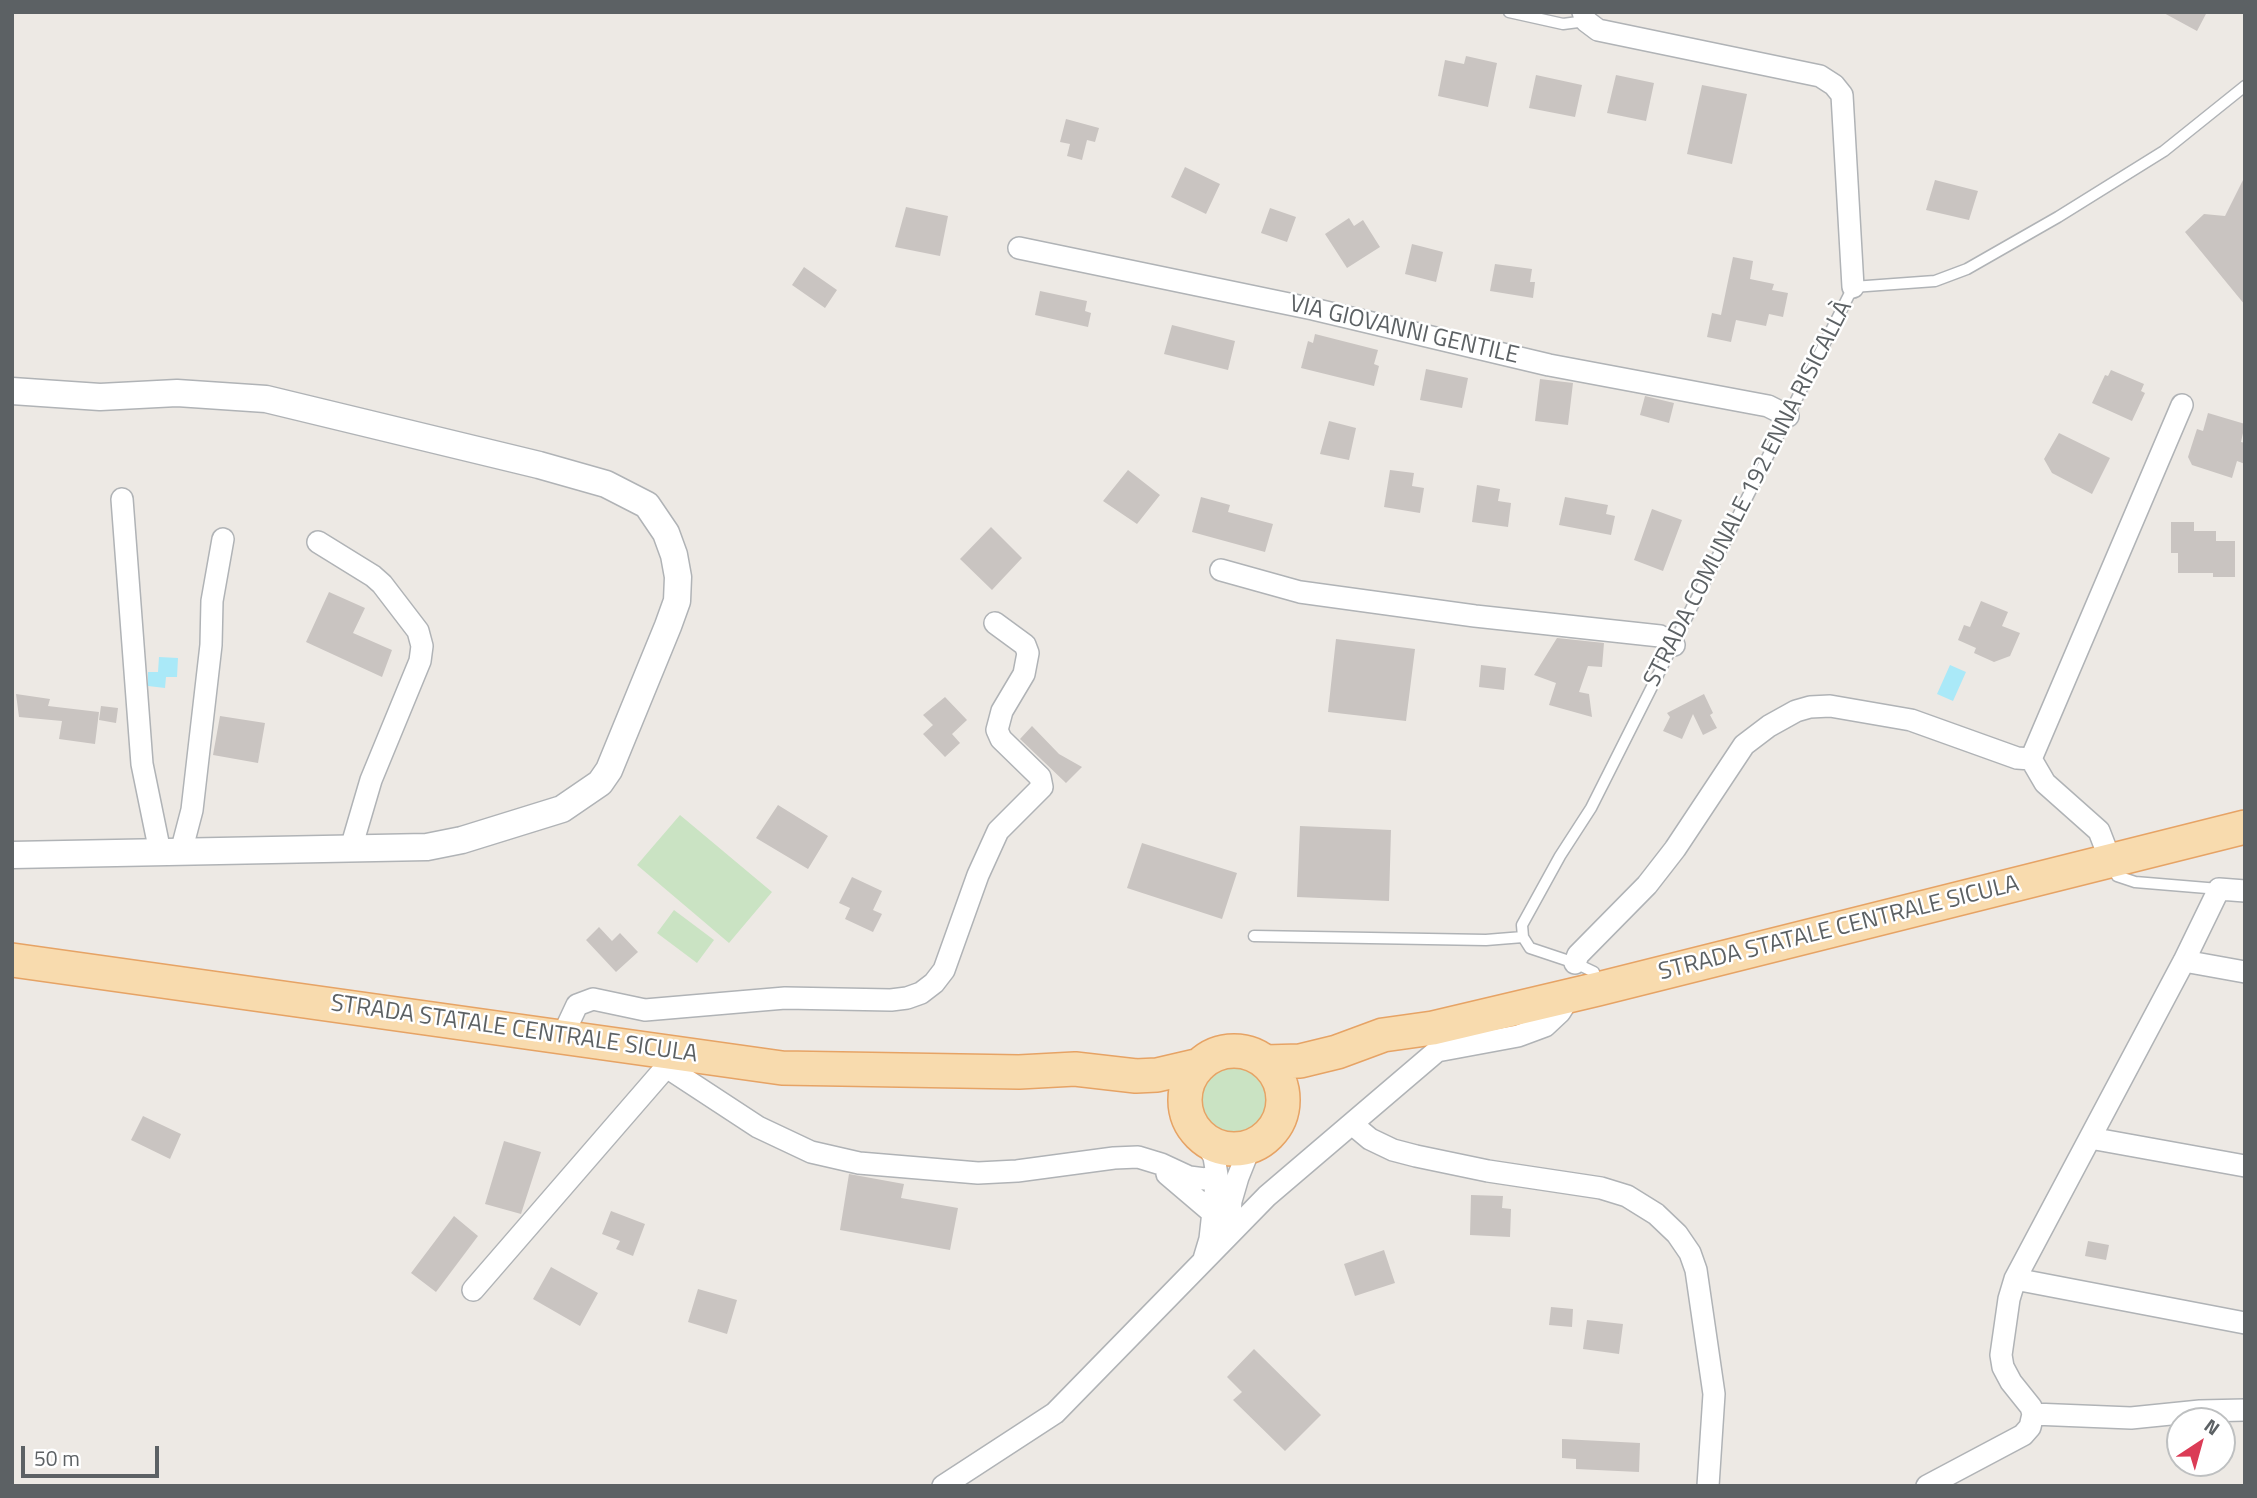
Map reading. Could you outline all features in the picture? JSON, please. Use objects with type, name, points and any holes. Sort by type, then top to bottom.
[{"type":"main road","name":"STRADA STATALE CENTRALE SICULA","points":[[1265,1062],[1300,1061],[1337,1052],[1383,1035],[1433,1028],[1584,992],[2245,827]]},
{"type":"main road","name":"STRADA STATALE CENTRALE SICULA","points":[[12,960],[562,1037],[669,1059],[782,1068],[1019,1072],[1075,1069],[1136,1076],[1157,1075],[1200,1065]]},
{"type":"main road","name":"STRADA STATALE CENTRALE SICULA","points":[[1283,1112],[1297,1093],[1316,1076],[1340,1062],[1433,1028]]},
{"type":"main road","points":[[1225,1052],[1246,1053],[1265,1062],[1275,1072],[1284,1098],[1283,1112],[1277,1126],[1267,1138],[1254,1146],[1234,1150],[1214,1146],[1196,1128],[1185,1102],[1186,1088],[1191,1076],[1211,1057],[1225,1052]]},
{"type":"main road","name":"STRADA STATALE CENTRALE SICULA","points":[[1019,1072],[1116,1084],[1143,1091],[1196,1128]]},
{"type":"street","points":[[1585,17],[1598,30],[1820,76],[1834,85],[1842,94],[1853,287]]},
{"type":"street","name":"VIA GIOVANNI GENTILE","points":[[1019,248],[1313,309],[1549,365],[1768,406],[1788,416]]},
{"type":"street","points":[[12,391],[100,397],[177,393],[267,399],[539,465],[606,484],[647,505],[658,518],[674,555],[678,576],[677,601],[618,752],[600,783],[562,809],[462,840],[428,846],[12,855]]},
{"type":"street","points":[[2031,760],[2182,405]]},
{"type":"street","points":[[122,499],[142,764],[171,852]]},
{"type":"street","points":[[171,852],[192,810],[211,645],[212,601],[223,539]]},
{"type":"street","points":[[318,542],[382,584],[418,631],[422,646],[420,661],[371,780],[351,848]]},
{"type":"street","points":[[1221,570],[1300,592],[1475,616],[1660,636],[1674,645]]},
{"type":"street","points":[[562,1037],[578,1005],[593,999],[645,1010],[785,998],[891,1000],[907,999],[934,983],[944,970],[978,875],[998,831],[1042,787],[1040,777],[1002,739],[997,730],[1002,711],[1024,674],[1028,653],[1025,645],[995,623]]},
{"type":"street","points":[[1575,962],[1578,955],[1647,885],[1675,849],[1744,745],[1769,726],[1796,711],[1830,706],[1901,718],[2017,758],[2031,760]]},
{"type":"street","points":[[2031,760],[2045,783],[2099,831],[2111,862]]},
{"type":"street","points":[[1927,1486],[2023,1435],[2029,1427],[2033,1415],[2026,1398],[2011,1382],[2000,1355],[2015,1279],[2184,961],[2219,889],[2245,891]]},
{"type":"street","points":[[2184,961],[2245,972]]},
{"type":"street","points":[[943,1486],[1055,1413],[1267,1196],[1437,1051],[1518,1035],[1545,1026],[1584,992]]},
{"type":"street","points":[[473,1290],[661,1073],[669,1059],[758,1127],[811,1152],[859,1163],[978,1173],[1138,1157],[1189,1177],[1205,1179],[1217,1175]]},
{"type":"street","points":[[1352,1124],[1370,1139],[1393,1150],[1488,1171],[1601,1188],[1627,1196],[1656,1214],[1677,1234],[1690,1253],[1696,1270],[1714,1394],[1708,1486]]},
{"type":"street","points":[[1196,1128],[1214,1157],[1217,1175],[1210,1239],[1203,1261]]},
{"type":"street","points":[[2090,1138],[2245,1166]]},
{"type":"street","points":[[1228,1236],[1231,1201],[1246,1157],[1254,1146]]},
{"type":"street","points":[[1138,1157],[1177,1181],[1214,1214]]},
{"type":"street","points":[[2015,1279],[2245,1323]]},
{"type":"street","points":[[2033,1415],[2131,1418],[2200,1411],[2245,1410]]},
{"type":"lane","points":[[1509,12],[1563,24],[1585,17]]},
{"type":"lane","name":"STRADA COMUNALE 192 ENNA RISICALLÀ","points":[[1523,937],[1522,925],[1560,856],[1591,808],[1853,287],[1935,281],[1967,269],[2058,217],[2164,151],[2245,86]]},
{"type":"lane","points":[[2111,862],[2117,876],[2135,882],[2219,889]]},
{"type":"lane","points":[[1254,936],[1486,940],[1523,937],[1530,948],[1575,962],[1594,972],[1584,992]]},
{"type":"green space","points":[[680,815],[772,892],[729,943],[637,865]]},
{"type":"green space","points":[[674,910],[714,940],[697,963],[657,933]]},
{"type":"green space","points":[[1235,1058],[1251,1061],[1265,1070],[1274,1084],[1277,1100],[1274,1116],[1265,1130],[1251,1139],[1235,1142],[1219,1139],[1205,1130],[1196,1116],[1193,1100],[1196,1084],[1205,1070],[1219,1061]]},
{"type":"water","points":[[159,657],[178,658],[177,677],[166,677],[165,688],[148,686],[148,672],[158,672]]},
{"type":"water","points":[[1950,665],[1966,672],[1953,701],[1937,694]]},
{"type":"building","points":[[2162,12],[2207,12],[2197,31]]},
{"type":"building","points":[[1466,56],[1497,63],[1488,107],[1438,96],[1445,60],[1464,64]]},
{"type":"building","points":[[1536,75],[1582,85],[1575,117],[1529,108]]},
{"type":"building","points":[[1616,75],[1654,83],[1646,121],[1607,113]]},
{"type":"building","points":[[1702,85],[1747,94],[1732,164],[1687,154]]},
{"type":"building","points":[[1066,119],[1099,128],[1095,142],[1087,140],[1082,160],[1067,156],[1070,144],[1060,142]]},
{"type":"building","points":[[1185,167],[1220,184],[1206,214],[1171,197]]},
{"type":"building","points":[[2245,176],[2245,305],[2185,232],[2204,214],[2225,216]]},
{"type":"building","points":[[1935,180],[1978,191],[1969,220],[1926,210]]},
{"type":"building","points":[[906,207],[948,216],[940,256],[895,247]]},
{"type":"building","points":[[1270,208],[1296,217],[1287,242],[1261,233]]},
{"type":"building","points":[[1349,218],[1354,226],[1363,220],[1380,247],[1347,268],[1325,234]]},
{"type":"building","points":[[1412,244],[1443,252],[1436,282],[1405,274]]},
{"type":"building","points":[[1733,257],[1753,261],[1750,279],[1774,284],[1772,290],[1788,293],[1783,317],[1769,314],[1766,326],[1736,320],[1731,342],[1707,337],[1712,313],[1721,315]]},
{"type":"building","points":[[1495,264],[1532,269],[1530,282],[1535,282],[1533,298],[1490,291]]},
{"type":"building","points":[[804,267],[837,290],[825,308],[792,285]]},
{"type":"building","points":[[1040,291],[1087,301],[1085,311],[1091,313],[1088,327],[1035,315]]},
{"type":"building","points":[[1172,325],[1235,341],[1228,370],[1164,354]]},
{"type":"building","points":[[1315,334],[1378,350],[1374,364],[1379,366],[1374,386],[1301,368],[1308,341],[1313,343]]},
{"type":"building","points":[[1426,369],[1468,378],[1462,408],[1420,400]]},
{"type":"building","points":[[2111,370],[2144,384],[2141,391],[2145,393],[2132,421],[2092,403],[2105,375],[2108,376]]},
{"type":"building","points":[[1540,379],[1573,383],[1568,425],[1535,421]]},
{"type":"building","points":[[1645,396],[1674,403],[1669,423],[1640,415]]},
{"type":"building","points":[[2208,413],[2245,424],[2241,442],[2245,443],[2245,464],[2237,461],[2232,478],[2192,465],[2188,457],[2197,429],[2203,431]]},
{"type":"building","points":[[1329,421],[1356,428],[1349,460],[1320,454]]},
{"type":"building","points":[[2059,433],[2110,458],[2092,494],[2052,473],[2044,459]]},
{"type":"building","points":[[1128,470],[1160,495],[1137,524],[1103,501]]},
{"type":"building","points":[[1390,470],[1414,473],[1412,486],[1424,488],[1420,513],[1384,507]]},
{"type":"building","points":[[1477,485],[1500,489],[1498,501],[1511,503],[1508,527],[1472,522]]},
{"type":"building","points":[[1201,497],[1230,505],[1228,512],[1273,524],[1265,552],[1192,532]]},
{"type":"building","points":[[1565,497],[1608,505],[1606,514],[1615,516],[1611,535],[1559,525]]},
{"type":"building","points":[[1652,509],[1682,520],[1663,571],[1634,560]]},
{"type":"building","points":[[2171,522],[2194,522],[2194,531],[2216,531],[2216,541],[2235,541],[2235,577],[2213,577],[2213,573],[2178,573],[2178,553],[2171,553]]},
{"type":"building","points":[[991,527],[1022,558],[992,590],[960,559]]},
{"type":"building","points":[[329,592],[365,608],[353,633],[392,650],[382,677],[306,642]]},
{"type":"building","points":[[1981,601],[2008,612],[2002,626],[2020,633],[2010,656],[1994,662],[1974,653],[1976,648],[1958,640],[1964,625],[1970,627]]},
{"type":"building","points":[[1557,638],[1604,643],[1602,667],[1588,666],[1579,692],[1589,694],[1592,717],[1549,705],[1556,683],[1534,675]]},
{"type":"building","points":[[1336,639],[1415,649],[1406,721],[1328,712]]},
{"type":"building","points":[[1481,665],[1506,668],[1504,690],[1479,687]]},
{"type":"building","points":[[16,694],[50,699],[48,706],[99,712],[95,744],[59,739],[62,721],[19,717]]},
{"type":"building","points":[[1704,694],[1717,728],[1703,735],[1693,714],[1682,739],[1663,731],[1670,717],[1667,713]]},
{"type":"building","points":[[945,697],[967,720],[952,734],[960,743],[945,757],[923,734],[933,725],[923,715]]},
{"type":"building","points":[[101,706],[118,708],[116,723],[99,720]]},
{"type":"building","points":[[220,716],[265,723],[258,763],[213,755]]},
{"type":"building","points":[[1032,726],[1059,754],[1082,767],[1066,783],[1020,739]]},
{"type":"building","points":[[778,805],[828,836],[808,869],[756,838]]},
{"type":"building","points":[[1300,826],[1391,830],[1389,901],[1297,897]]},
{"type":"building","points":[[1142,843],[1237,873],[1222,919],[1127,888]]},
{"type":"building","points":[[852,877],[882,891],[873,910],[882,914],[873,932],[845,919],[850,908],[839,903]]},
{"type":"building","points":[[599,927],[612,941],[620,933],[638,952],[616,972],[586,940]]},
{"type":"building","points":[[143,1116],[181,1134],[170,1159],[131,1140]]},
{"type":"building","points":[[504,1141],[541,1152],[521,1214],[485,1204]]},
{"type":"building","points":[[849,1174],[904,1184],[901,1198],[958,1208],[950,1250],[840,1230]]},
{"type":"building","points":[[1471,1195],[1503,1196],[1502,1208],[1511,1209],[1510,1237],[1470,1235]]},
{"type":"building","points":[[611,1211],[645,1224],[633,1256],[616,1249],[620,1241],[602,1234]]},
{"type":"building","points":[[454,1216],[478,1236],[436,1292],[411,1273]]},
{"type":"building","points":[[2088,1241],[2109,1245],[2106,1260],[2085,1256]]},
{"type":"building","points":[[1384,1250],[1395,1283],[1355,1296],[1344,1264]]},
{"type":"building","points":[[551,1267],[598,1293],[580,1326],[533,1299]]},
{"type":"building","points":[[698,1289],[737,1300],[727,1334],[688,1322]]},
{"type":"building","points":[[1551,1307],[1573,1309],[1572,1327],[1549,1325]]},
{"type":"building","points":[[1587,1320],[1623,1324],[1619,1354],[1583,1349]]},
{"type":"building","points":[[1254,1349],[1321,1415],[1285,1451],[1233,1400],[1242,1392],[1227,1377]]},
{"type":"building","points":[[1562,1439],[1640,1443],[1639,1472],[1576,1469],[1576,1459],[1562,1458]]}]
